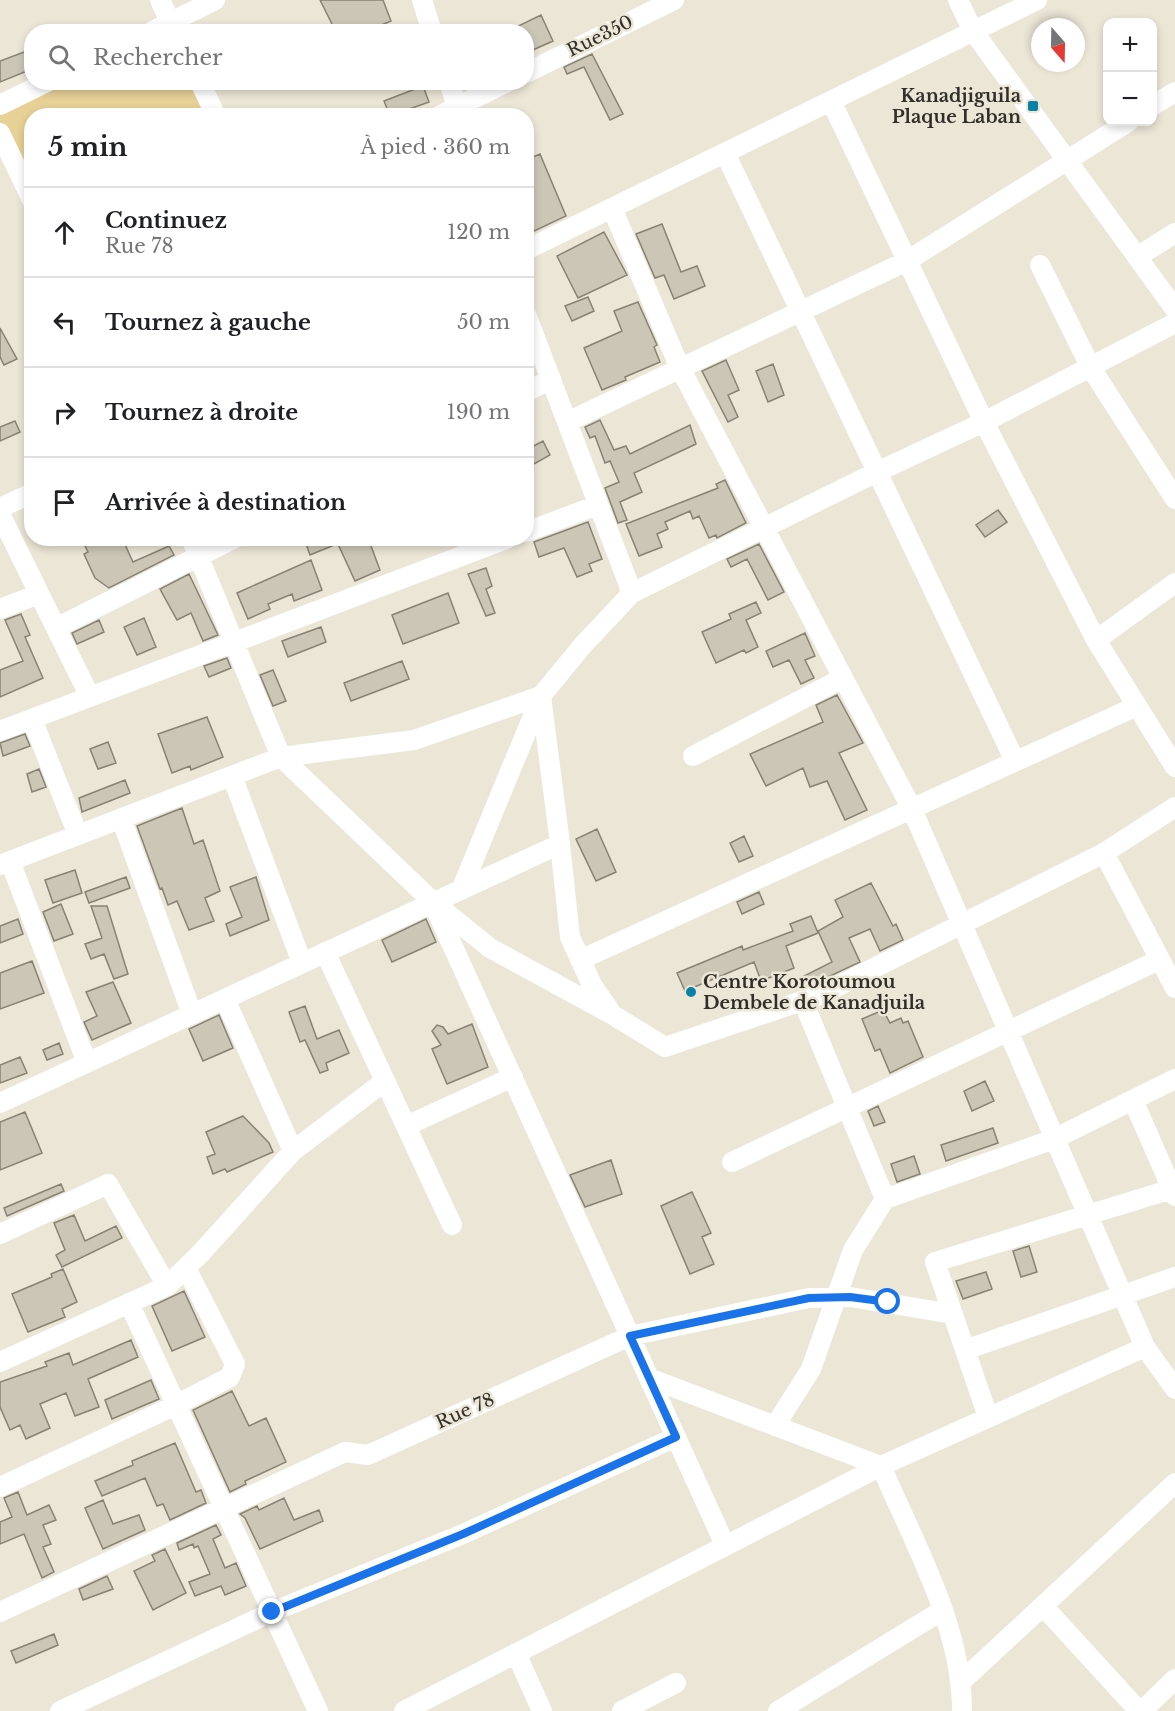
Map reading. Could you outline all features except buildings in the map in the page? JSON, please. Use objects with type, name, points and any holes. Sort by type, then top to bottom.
[{"type":"street","points":[[160,0],[172,24]]},
{"type":"street","points":[[178,24],[215,0]]},
{"type":"street","points":[[422,0],[430,24]]},
{"type":"street","name":"Rue350","points":[[534,69],[675,0]]},
{"type":"street","points":[[958,0],[973,32],[1175,309]]},
{"type":"street","points":[[534,246],[1036,0]]},
{"type":"street","points":[[0,105],[31,90]]},
{"type":"street","points":[[204,90],[212,108]]},
{"type":"street","points":[[450,90],[452,108]]},
{"type":"street","points":[[461,108],[493,90]]},
{"type":"street","points":[[1157,103],[1175,92]]},
{"type":"street","points":[[831,101],[984,422],[1096,640],[1175,767]]},
{"type":"street","points":[[567,422],[907,261],[1121,126]]},
{"type":"street","points":[[0,133],[24,183]]},
{"type":"street","points":[[725,153],[1015,761]]},
{"type":"street","points":[[612,208],[680,368],[912,808],[1145,1347],[1175,1389]]},
{"type":"street","points":[[1137,257],[1175,233]]},
{"type":"street","points":[[1040,265],[1090,368],[1175,499]]},
{"type":"street","points":[[461,890],[541,696],[583,645],[632,593],[984,422],[1175,323]]},
{"type":"street","points":[[534,335],[632,593]]},
{"type":"street","points":[[534,388],[551,379]]},
{"type":"street","points":[[0,508],[24,497]]},
{"type":"street","points":[[534,529],[598,505]]},
{"type":"street","points":[[0,514],[90,697]]},
{"type":"street","points":[[194,546],[282,757],[433,902],[490,948],[613,1015],[665,1047],[820,995],[1104,853],[1175,807]]},
{"type":"street","points":[[56,628],[219,546]]},
{"type":"street","points":[[0,732],[488,546]]},
{"type":"street","points":[[1096,640],[1175,583]]},
{"type":"street","points":[[0,609],[39,594]]},
{"type":"street","points":[[693,756],[843,678]]},
{"type":"street","points":[[87,1063],[5,863],[282,757],[414,740],[541,696]]},
{"type":"street","points":[[541,696],[570,937],[592,986],[613,1015]]},
{"type":"street","points":[[580,960],[1137,705]]},
{"type":"street","points":[[32,719],[78,835]]},
{"type":"street","points":[[232,776],[302,963]]},
{"type":"street","points":[[121,818],[192,1014]]},
{"type":"street","points":[[0,1103],[560,844]]},
{"type":"street","points":[[1104,853],[1175,988]]},
{"type":"street","points":[[433,902],[725,1545]]},
{"type":"street","points":[[325,952],[452,1225]]},
{"type":"street","points":[[732,1162],[1159,960]]},
{"type":"street","points":[[225,999],[293,1151]]},
{"type":"street","points":[[803,1001],[885,1199]]},
{"type":"street","points":[[406,1126],[513,1077]]},
{"type":"street","points":[[775,1426],[811,1369],[834,1297],[853,1250],[885,1199],[1054,1139],[1175,1079]]},
{"type":"street","points":[[0,1362],[167,1286],[293,1151],[385,1081]]},
{"type":"street","points":[[988,1417],[935,1262],[1087,1215],[1173,1193],[1133,1100]]},
{"type":"street","points":[[0,1234],[108,1184],[167,1286]]},
{"type":"street","points":[[0,1487],[176,1405],[230,1377],[235,1364],[186,1268]]},
{"type":"street","points":[[965,1350],[1175,1277]]},
{"type":"street","name":"Rue 78","points":[[0,1612],[345,1452],[368,1455],[630,1336],[809,1298],[834,1297],[888,1302],[952,1314]]},
{"type":"street","points":[[129,1303],[318,1711]]},
{"type":"street","points":[[404,1711],[881,1466],[1145,1347]]},
{"type":"street","points":[[650,1378],[881,1466],[943,1610],[962,1681],[962,1711]]},
{"type":"street","points":[[60,1711],[272,1612],[474,1530],[676,1437]]},
{"type":"street","points":[[962,1681],[1175,1483]]},
{"type":"street","points":[[1043,1606],[1141,1711],[1175,1679]]},
{"type":"street","points":[[778,1711],[943,1610]]},
{"type":"street","points":[[516,1653],[542,1711]]},
{"type":"street","points":[[622,1711],[676,1683]]},
{"type":"shaded area","points":[[39,90],[192,90],[202,108],[24,108],[24,171],[0,122],[0,110]]},
{"type":"place","name":"Kanadjiguila Plaque Laban","points":[[1033,106]]},
{"type":"place","name":"Centre Korotoumou Dembele de Kanadjuila","points":[[691,992]]},
{"type":"route","points":[[272,1612],[463,1534],[578,1484],[676,1437],[630,1336],[809,1298],[850,1297],[888,1302]]}]
